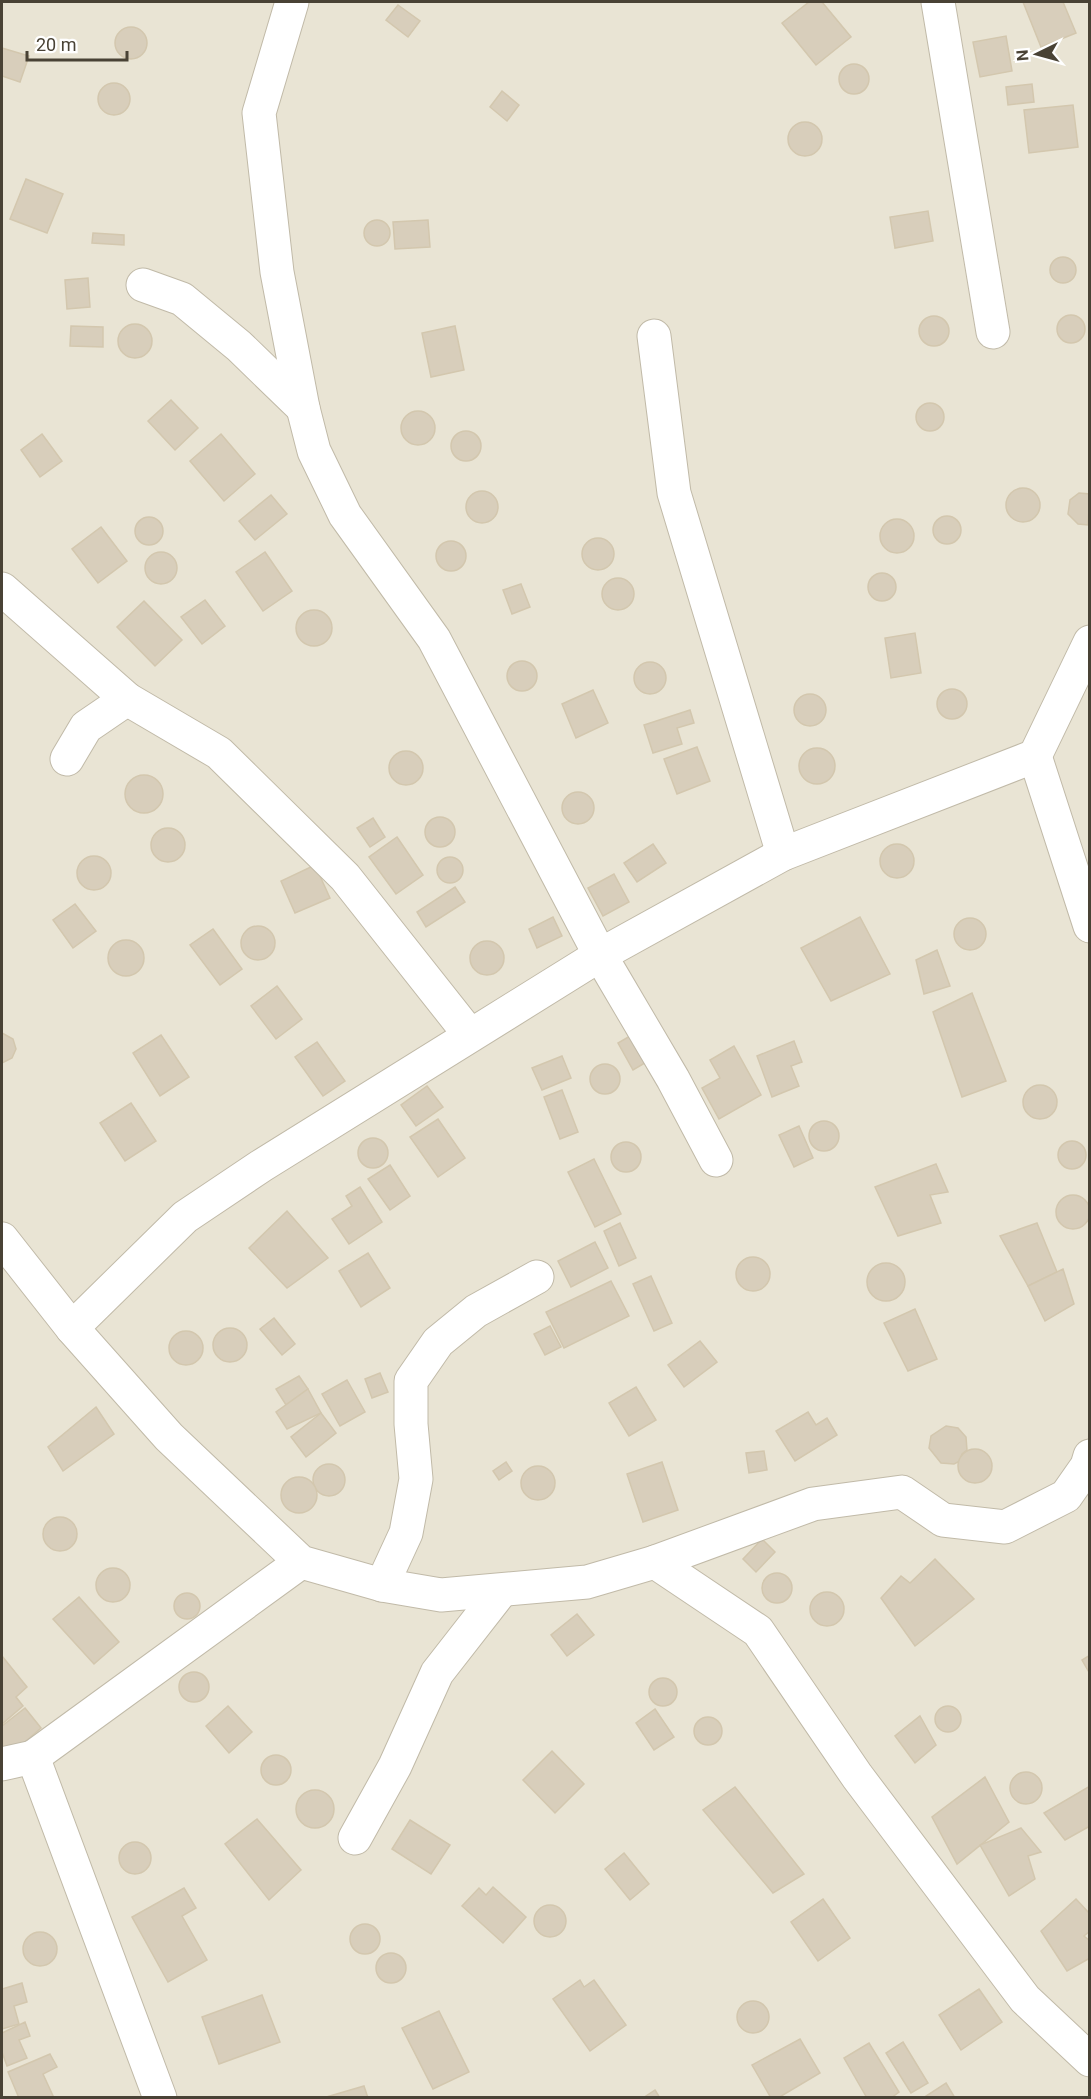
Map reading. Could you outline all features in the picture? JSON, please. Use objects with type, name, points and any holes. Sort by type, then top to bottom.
[{"type":"street","points":[[292,2],[259,113],[277,272],[303,408],[314,451],[345,515],[434,639],[600,956],[674,1079],[716,1160]]},
{"type":"street","points":[[938,2],[993,332]]},
{"type":"street","points":[[143,285],[182,299],[240,346],[303,408]]},
{"type":"street","points":[[654,336],[674,493],[783,854]]},
{"type":"street","points":[[2,589],[127,699],[219,753],[337,868],[470,1035]]},
{"type":"street","points":[[1089,642],[1035,756],[1089,926]]},
{"type":"street","points":[[67,759],[86,728],[127,699]]},
{"type":"street","points":[[72,1328],[185,1217],[470,1035],[600,956],[783,854],[1035,756]]},
{"type":"street","points":[[2,1239],[72,1328],[169,1437],[300,1562],[382,1585],[441,1595],[587,1582],[655,1562],[813,1504],[902,1492],[943,1520],[1005,1527],[1066,1496],[1087,1466],[1089,1456]]},
{"type":"street","points":[[382,1585],[406,1533],[416,1479],[411,1424],[411,1381],[438,1342],[445,1336],[476,1311],[537,1277]]},
{"type":"street","points":[[2,1764],[33,1757],[300,1562]]},
{"type":"street","points":[[655,1562],[758,1631],[857,1776],[1025,1999],[1089,2060]]},
{"type":"street","points":[[355,1838],[394,1766],[437,1673],[501,1591]]},
{"type":"street","points":[[33,1757],[160,2097]]},
{"type":"shaded area","points":[[2,2],[1089,2],[1089,2097],[2,2097]]},
{"type":"building","points":[[809,2],[822,2],[851,37],[816,65],[782,23]]},
{"type":"building","points":[[1023,2],[1063,2],[1076,33],[1041,47]]},
{"type":"building","points":[[398,5],[420,21],[408,37],[386,20]]},
{"type":"building","points":[[131,27],[142,32],[147,43],[142,54],[131,59],[120,54],[115,43],[120,32]]},
{"type":"building","points":[[1006,36],[1012,71],[980,77],[973,42]]},
{"type":"building","points":[[2,48],[29,56],[20,82],[2,76]]},
{"type":"building","points":[[854,64],[865,68],[869,79],[865,90],[854,94],[843,90],[839,79],[843,68]]},
{"type":"building","points":[[114,83],[125,88],[130,99],[125,110],[114,115],[103,110],[98,99],[103,88]]},
{"type":"building","points":[[1032,84],[1034,102],[1008,105],[1006,87]]},
{"type":"building","points":[[502,91],[519,105],[507,121],[490,107]]},
{"type":"building","points":[[1073,105],[1078,147],[1029,153],[1024,110]]},
{"type":"building","points":[[805,122],[817,127],[822,139],[817,151],[805,156],[793,151],[788,139],[793,127]]},
{"type":"building","points":[[26,179],[63,194],[47,233],[10,219]]},
{"type":"building","points":[[928,211],[933,241],[895,248],[890,217]]},
{"type":"building","points":[[377,220],[386,224],[390,233],[386,242],[377,246],[368,242],[364,233],[368,224]]},
{"type":"building","points":[[428,220],[430,247],[395,249],[393,222]]},
{"type":"building","points":[[93,233],[124,235],[124,245],[92,243]]},
{"type":"building","points":[[1063,257],[1072,261],[1076,270],[1072,279],[1063,283],[1054,279],[1050,270],[1054,261]]},
{"type":"building","points":[[88,278],[90,307],[67,309],[65,280]]},
{"type":"building","points":[[1071,315],[1081,319],[1085,329],[1081,339],[1071,343],[1061,339],[1057,329],[1061,319]]},
{"type":"building","points":[[934,316],[940,317],[948,325],[948,337],[940,345],[934,346],[928,345],[920,337],[919,331],[920,325],[928,317]]},
{"type":"building","points":[[135,324],[147,329],[152,341],[147,353],[135,358],[123,353],[118,341],[123,329]]},
{"type":"building","points":[[71,326],[103,327],[103,347],[70,346]]},
{"type":"building","points":[[455,326],[464,370],[431,377],[422,333]]},
{"type":"building","points":[[171,400],[198,428],[175,450],[148,421]]},
{"type":"building","points":[[930,403],[940,407],[944,417],[940,427],[930,431],[920,427],[916,417],[920,407]]},
{"type":"building","points":[[418,411],[430,416],[435,428],[430,440],[418,445],[406,440],[401,428],[406,416]]},
{"type":"building","points":[[466,431],[477,435],[481,446],[477,457],[466,461],[455,457],[451,446],[455,435]]},
{"type":"building","points":[[42,434],[62,461],[40,477],[21,450]]},
{"type":"building","points":[[221,434],[255,474],[224,501],[190,461]]},
{"type":"building","points":[[1023,488],[1035,493],[1040,505],[1035,517],[1023,522],[1011,517],[1006,505],[1011,493]]},
{"type":"building","points":[[482,491],[493,496],[498,507],[493,518],[482,523],[471,518],[466,507],[471,496]]},
{"type":"building","points":[[1079,493],[1090,494],[1088,525],[1078,524],[1068,514],[1070,500]]},
{"type":"building","points":[[271,495],[287,514],[255,540],[239,521]]},
{"type":"building","points":[[947,516],[957,520],[961,530],[957,540],[947,544],[937,540],[933,530],[937,520]]},
{"type":"building","points":[[149,517],[159,521],[163,531],[159,541],[149,545],[139,541],[135,531],[139,521]]},
{"type":"building","points":[[897,519],[909,524],[914,536],[909,548],[897,553],[885,548],[880,536],[885,524]]},
{"type":"building","points":[[101,527],[127,561],[98,583],[72,549]]},
{"type":"building","points":[[598,538],[609,543],[614,554],[609,565],[598,570],[587,565],[582,554],[587,543]]},
{"type":"building","points":[[451,541],[462,545],[466,556],[462,567],[451,571],[440,567],[436,556],[440,545]]},
{"type":"building","points":[[161,552],[172,557],[177,568],[172,579],[161,584],[150,579],[145,568],[150,557]]},
{"type":"building","points":[[265,552],[292,591],[263,611],[236,572]]},
{"type":"building","points":[[882,573],[892,577],[896,587],[892,597],[882,601],[872,597],[868,587],[872,577]]},
{"type":"building","points":[[618,578],[630,582],[634,594],[630,606],[618,610],[606,606],[602,594],[606,582]]},
{"type":"building","points":[[521,584],[530,607],[512,614],[503,590]]},
{"type":"building","points":[[205,600],[225,626],[202,644],[181,617]]},
{"type":"building","points":[[144,601],[182,640],[155,666],[117,627]]},
{"type":"building","points":[[314,610],[327,615],[332,628],[327,641],[314,646],[301,641],[296,628],[301,615]]},
{"type":"building","points":[[915,633],[921,673],[891,678],[885,638]]},
{"type":"building","points":[[522,661],[533,665],[537,676],[533,687],[522,691],[511,687],[507,676],[511,665]]},
{"type":"building","points":[[650,662],[661,667],[666,678],[661,689],[650,694],[639,689],[634,678],[639,667]]},
{"type":"building","points":[[952,689],[962,694],[967,704],[962,714],[952,719],[942,714],[937,704],[942,694]]},
{"type":"building","points":[[593,690],[608,723],[576,738],[562,704]]},
{"type":"building","points":[[810,694],[821,699],[826,710],[821,721],[810,726],[799,721],[794,710],[799,699]]},
{"type":"building","points":[[690,710],[694,723],[677,728],[682,744],[653,753],[644,725]]},
{"type":"building","points":[[697,747],[710,781],[677,794],[664,759]]},
{"type":"building","points":[[817,748],[830,753],[835,766],[830,779],[817,784],[804,779],[799,766],[804,753]]},
{"type":"building","points":[[406,751],[418,756],[423,768],[418,780],[406,785],[394,780],[389,768],[394,756]]},
{"type":"building","points":[[144,775],[157,781],[163,794],[157,807],[144,813],[131,807],[125,794],[131,781]]},
{"type":"building","points":[[578,792],[589,797],[594,808],[589,819],[578,824],[567,819],[562,808],[567,797]]},
{"type":"building","points":[[440,817],[451,821],[455,832],[451,843],[440,847],[429,843],[425,832],[429,821]]},
{"type":"building","points":[[373,818],[385,837],[370,847],[357,828]]},
{"type":"building","points":[[168,828],[180,833],[185,845],[180,857],[168,862],[156,857],[151,845],[156,833]]},
{"type":"building","points":[[397,837],[423,875],[396,894],[369,857]]},
{"type":"building","points":[[653,844],[666,863],[637,882],[624,863]]},
{"type":"building","points":[[897,844],[909,849],[914,861],[909,873],[897,878],[885,873],[880,861],[885,849]]},
{"type":"building","points":[[94,856],[106,861],[111,873],[106,885],[94,890],[82,885],[77,873],[82,861]]},
{"type":"building","points":[[450,857],[459,861],[463,870],[459,879],[450,883],[441,879],[437,870],[441,861]]},
{"type":"building","points":[[315,865],[330,898],[295,913],[281,881]]},
{"type":"building","points":[[614,874],[629,902],[603,916],[588,888]]},
{"type":"building","points":[[455,887],[465,902],[426,927],[417,912]]},
{"type":"building","points":[[75,904],[96,931],[73,948],[53,920]]},
{"type":"building","points":[[553,917],[562,936],[537,948],[529,929]]},
{"type":"building","points":[[860,917],[890,974],[831,1001],[801,948]]},
{"type":"building","points":[[970,918],[982,922],[986,934],[982,946],[970,950],[958,946],[954,934],[958,922]]},
{"type":"building","points":[[258,926],[270,931],[275,943],[270,955],[258,960],[246,955],[241,943],[246,931]]},
{"type":"building","points":[[213,929],[242,969],[220,985],[190,945]]},
{"type":"building","points":[[126,940],[139,945],[144,958],[139,971],[126,976],[113,971],[108,958],[113,945]]},
{"type":"building","points":[[487,941],[499,946],[504,958],[499,970],[487,975],[475,970],[470,958],[475,946]]},
{"type":"building","points":[[937,950],[950,986],[924,994],[916,960]]},
{"type":"building","points":[[277,986],[302,1019],[276,1039],[251,1006]]},
{"type":"building","points":[[972,993],[1006,1081],[962,1097],[933,1012]]},
{"type":"building","points":[[2,1033],[13,1039],[16,1049],[12,1058],[2,1063]]},
{"type":"building","points":[[635,1033],[650,1060],[633,1070],[618,1043]]},
{"type":"building","points":[[161,1035],[189,1077],[160,1096],[133,1053]]},
{"type":"building","points":[[794,1041],[802,1062],[791,1066],[799,1086],[772,1097],[757,1056]]},
{"type":"building","points":[[317,1042],[345,1081],[323,1096],[295,1057]]},
{"type":"building","points":[[734,1046],[761,1095],[719,1119],[702,1088],[720,1078],[710,1060]]},
{"type":"building","points":[[562,1056],[571,1078],[542,1090],[532,1068]]},
{"type":"building","points":[[605,1064],[616,1068],[620,1079],[616,1090],[605,1094],[594,1090],[590,1079],[594,1068]]},
{"type":"building","points":[[1040,1085],[1052,1090],[1057,1102],[1052,1114],[1040,1119],[1028,1114],[1023,1102],[1028,1090]]},
{"type":"building","points":[[427,1086],[443,1107],[416,1126],[401,1105]]},
{"type":"building","points":[[562,1090],[578,1132],[560,1139],[544,1097]]},
{"type":"building","points":[[131,1103],[156,1141],[125,1161],[100,1123]]},
{"type":"building","points":[[438,1119],[465,1158],[438,1177],[410,1137]]},
{"type":"building","points":[[824,1121],[835,1125],[839,1136],[835,1147],[824,1151],[813,1147],[809,1136],[813,1125]]},
{"type":"building","points":[[799,1126],[813,1158],[794,1167],[779,1135]]},
{"type":"building","points":[[373,1138],[384,1142],[388,1153],[384,1164],[373,1168],[362,1164],[358,1153],[362,1142]]},
{"type":"building","points":[[1072,1141],[1082,1145],[1086,1155],[1082,1165],[1072,1169],[1062,1165],[1058,1155],[1062,1145]]},
{"type":"building","points":[[626,1142],[632,1143],[640,1151],[640,1163],[632,1171],[626,1172],[620,1171],[612,1163],[611,1157],[612,1151],[620,1143]]},
{"type":"building","points":[[594,1159],[621,1214],[595,1227],[568,1172]]},
{"type":"building","points":[[936,1164],[948,1192],[930,1195],[941,1223],[898,1236],[875,1187]]},
{"type":"building","points":[[390,1165],[410,1196],[390,1210],[368,1179]]},
{"type":"building","points":[[360,1187],[382,1222],[349,1244],[332,1219],[352,1206],[346,1196]]},
{"type":"building","points":[[1073,1195],[1085,1200],[1090,1212],[1085,1224],[1073,1229],[1061,1224],[1056,1212],[1061,1200]]},
{"type":"building","points":[[287,1211],[328,1258],[287,1288],[249,1248]]},
{"type":"building","points":[[620,1223],[636,1258],[619,1266],[604,1231]]},
{"type":"building","points":[[1037,1223],[1057,1272],[1028,1286],[1000,1236]]},
{"type":"building","points":[[595,1242],[608,1268],[571,1287],[558,1261]]},
{"type":"building","points":[[368,1253],[390,1288],[361,1307],[339,1271]]},
{"type":"building","points":[[753,1257],[765,1262],[770,1274],[765,1286],[753,1291],[741,1286],[736,1274],[741,1262]]},
{"type":"building","points":[[886,1263],[893,1264],[899,1269],[904,1275],[904,1289],[899,1295],[893,1300],[886,1301],[879,1300],[873,1295],[868,1289],[867,1282],[868,1275],[873,1269],[879,1264]]},
{"type":"building","points":[[1063,1269],[1074,1304],[1045,1321],[1028,1286]]},
{"type":"building","points":[[651,1276],[672,1323],[654,1331],[633,1284]]},
{"type":"building","points":[[611,1281],[629,1316],[564,1348],[546,1312]]},
{"type":"building","points":[[915,1309],[937,1359],[908,1371],[884,1323]]},
{"type":"building","points":[[274,1318],[295,1344],[282,1355],[260,1329]]},
{"type":"building","points":[[550,1326],[561,1347],[545,1355],[534,1334]]},
{"type":"building","points":[[230,1328],[242,1333],[247,1345],[242,1357],[230,1362],[218,1357],[213,1345],[218,1333]]},
{"type":"building","points":[[186,1331],[198,1336],[203,1348],[198,1360],[186,1365],[174,1360],[169,1348],[174,1336]]},
{"type":"building","points":[[700,1341],[717,1362],[684,1387],[668,1365]]},
{"type":"building","points":[[380,1373],[388,1392],[372,1398],[365,1379]]},
{"type":"building","points":[[299,1376],[308,1389],[286,1405],[276,1389]]},
{"type":"building","points":[[347,1380],[365,1412],[340,1426],[322,1394]]},
{"type":"building","points":[[636,1387],[656,1420],[629,1436],[609,1403]]},
{"type":"building","points":[[308,1389],[321,1413],[287,1429],[276,1412]]},
{"type":"building","points":[[96,1407],[114,1434],[63,1471],[48,1447]]},
{"type":"building","points":[[808,1412],[816,1425],[827,1418],[837,1435],[795,1461],[776,1431]]},
{"type":"building","points":[[321,1413],[336,1433],[306,1457],[291,1437]]},
{"type":"building","points":[[946,1426],[958,1428],[966,1437],[967,1450],[962,1454],[960,1461],[954,1464],[941,1463],[929,1448],[931,1436]]},
{"type":"building","points":[[975,1449],[987,1454],[992,1466],[987,1478],[975,1483],[963,1478],[958,1466],[963,1454]]},
{"type":"building","points":[[764,1451],[767,1470],[749,1473],[746,1453]]},
{"type":"building","points":[[506,1462],[512,1471],[499,1480],[493,1471]]},
{"type":"building","points":[[662,1462],[678,1510],[643,1522],[627,1474]]},
{"type":"building","points":[[329,1464],[340,1469],[345,1480],[340,1491],[329,1496],[318,1491],[313,1480],[318,1469]]},
{"type":"building","points":[[538,1466],[550,1471],[555,1483],[550,1495],[538,1500],[526,1495],[521,1483],[526,1471]]},
{"type":"building","points":[[299,1477],[311,1483],[317,1495],[311,1507],[299,1513],[287,1507],[281,1495],[287,1483]]},
{"type":"building","points":[[60,1517],[72,1522],[77,1534],[72,1546],[60,1551],[48,1546],[43,1534],[48,1522]]},
{"type":"building","points":[[762,1539],[775,1552],[756,1572],[743,1559]]},
{"type":"building","points":[[935,1559],[974,1599],[915,1646],[881,1598],[901,1576],[910,1583]]},
{"type":"building","points":[[113,1568],[125,1573],[130,1585],[125,1597],[113,1602],[101,1597],[96,1585],[101,1573]]},
{"type":"building","points":[[777,1573],[783,1574],[791,1582],[791,1594],[783,1602],[777,1603],[771,1602],[763,1594],[762,1588],[763,1582],[771,1574]]},
{"type":"building","points":[[827,1592],[839,1597],[844,1609],[839,1621],[827,1626],[815,1621],[810,1609],[815,1597]]},
{"type":"building","points":[[187,1593],[196,1597],[200,1606],[196,1615],[187,1619],[178,1615],[174,1606],[178,1597]]},
{"type":"building","points":[[79,1597],[119,1642],[94,1664],[53,1619]]},
{"type":"building","points":[[577,1614],[594,1635],[567,1656],[551,1635]]},
{"type":"building","points":[[1090,1655],[1090,1674],[1082,1660]]},
{"type":"building","points":[[2,1656],[27,1687],[16,1697],[23,1706],[2,1724]]},
{"type":"building","points":[[194,1672],[205,1676],[209,1687],[205,1698],[194,1702],[183,1698],[179,1687],[183,1676]]},
{"type":"building","points":[[663,1678],[673,1682],[677,1692],[673,1702],[663,1706],[653,1702],[649,1692],[653,1682]]},
{"type":"building","points":[[228,1706],[252,1732],[229,1753],[206,1726]]},
{"type":"building","points":[[948,1706],[958,1709],[961,1719],[958,1729],[948,1732],[938,1729],[935,1719],[938,1709]]},
{"type":"building","points":[[25,1708],[41,1728],[3,1761],[2,1726]]},
{"type":"building","points":[[655,1709],[674,1737],[654,1750],[636,1723]]},
{"type":"building","points":[[920,1716],[936,1745],[915,1763],[895,1736]]},
{"type":"building","points":[[708,1717],[718,1721],[722,1731],[718,1741],[708,1745],[698,1741],[694,1731],[698,1721]]},
{"type":"building","points":[[552,1751],[584,1784],[555,1813],[523,1780]]},
{"type":"building","points":[[276,1755],[282,1756],[290,1764],[290,1776],[282,1784],[276,1785],[270,1784],[262,1776],[261,1770],[262,1764],[270,1756]]},
{"type":"building","points":[[1026,1772],[1037,1777],[1042,1788],[1037,1799],[1026,1804],[1015,1799],[1010,1788],[1015,1777]]},
{"type":"building","points":[[985,1777],[1009,1822],[957,1864],[932,1817]]},
{"type":"building","points":[[1090,1786],[1090,1826],[1065,1840],[1044,1813]]},
{"type":"building","points":[[735,1787],[804,1874],[773,1893],[703,1810]]},
{"type":"building","points":[[315,1790],[322,1791],[328,1796],[333,1802],[333,1816],[328,1822],[322,1827],[315,1828],[308,1827],[302,1822],[297,1816],[296,1809],[297,1802],[302,1796],[308,1791]]},
{"type":"building","points":[[257,1819],[301,1870],[269,1900],[225,1844]]},
{"type":"building","points":[[410,1820],[450,1845],[431,1874],[392,1849]]},
{"type":"building","points":[[1021,1828],[1041,1852],[1028,1856],[1035,1879],[1009,1896],[980,1845]]},
{"type":"building","points":[[135,1842],[147,1846],[151,1858],[147,1870],[135,1874],[123,1870],[119,1858],[123,1846]]},
{"type":"building","points":[[624,1853],[649,1884],[630,1900],[605,1869]]},
{"type":"building","points":[[493,1887],[526,1917],[503,1943],[462,1906],[479,1888],[486,1895]]},
{"type":"building","points":[[184,1888],[196,1908],[182,1916],[207,1960],[168,1982],[132,1917]]},
{"type":"building","points":[[823,1899],[850,1938],[818,1961],[791,1922]]},
{"type":"building","points":[[1076,1899],[1090,1914],[1090,1931],[1084,1936],[1090,1941],[1090,1958],[1067,1971],[1041,1931]]},
{"type":"building","points":[[550,1905],[561,1910],[566,1921],[561,1932],[550,1937],[539,1932],[534,1921],[539,1910]]},
{"type":"building","points":[[365,1924],[371,1925],[379,1933],[379,1945],[371,1953],[365,1954],[359,1953],[351,1945],[350,1939],[351,1933],[359,1925]]},
{"type":"building","points":[[40,1932],[52,1937],[57,1949],[52,1961],[40,1966],[28,1961],[23,1949],[28,1937]]},
{"type":"building","points":[[391,1953],[397,1954],[405,1962],[405,1974],[397,1982],[391,1983],[385,1982],[377,1974],[376,1968],[377,1962],[385,1954]]},
{"type":"building","points":[[580,1980],[584,1987],[594,1980],[626,2025],[590,2051],[553,1999]]},
{"type":"building","points":[[22,1983],[27,2002],[14,2006],[19,2024],[2,2029],[2,1989]]},
{"type":"building","points":[[979,1989],[1002,2022],[961,2050],[939,2015]]},
{"type":"building","points":[[262,1995],[280,2042],[219,2064],[202,2017]]},
{"type":"building","points":[[753,2001],[764,2006],[769,2017],[764,2028],[753,2033],[742,2028],[737,2017],[742,2006]]},
{"type":"building","points":[[439,2011],[469,2072],[433,2089],[402,2028]]},
{"type":"building","points":[[25,2022],[30,2036],[19,2040],[27,2058],[7,2066],[2,2052],[2,2033]]},
{"type":"building","points":[[800,2039],[820,2073],[778,2098],[771,2098],[752,2065]]},
{"type":"building","points":[[903,2042],[928,2083],[911,2093],[886,2053]]},
{"type":"building","points":[[869,2043],[899,2092],[891,2098],[867,2098],[844,2058]]},
{"type":"building","points":[[50,2054],[57,2067],[43,2074],[54,2098],[19,2098],[8,2072]]},
{"type":"building","points":[[946,2083],[955,2098],[923,2098]]},
{"type":"building","points":[[364,2086],[368,2098],[323,2098]]},
{"type":"building","points":[[655,2090],[660,2098],[643,2098]]}]
